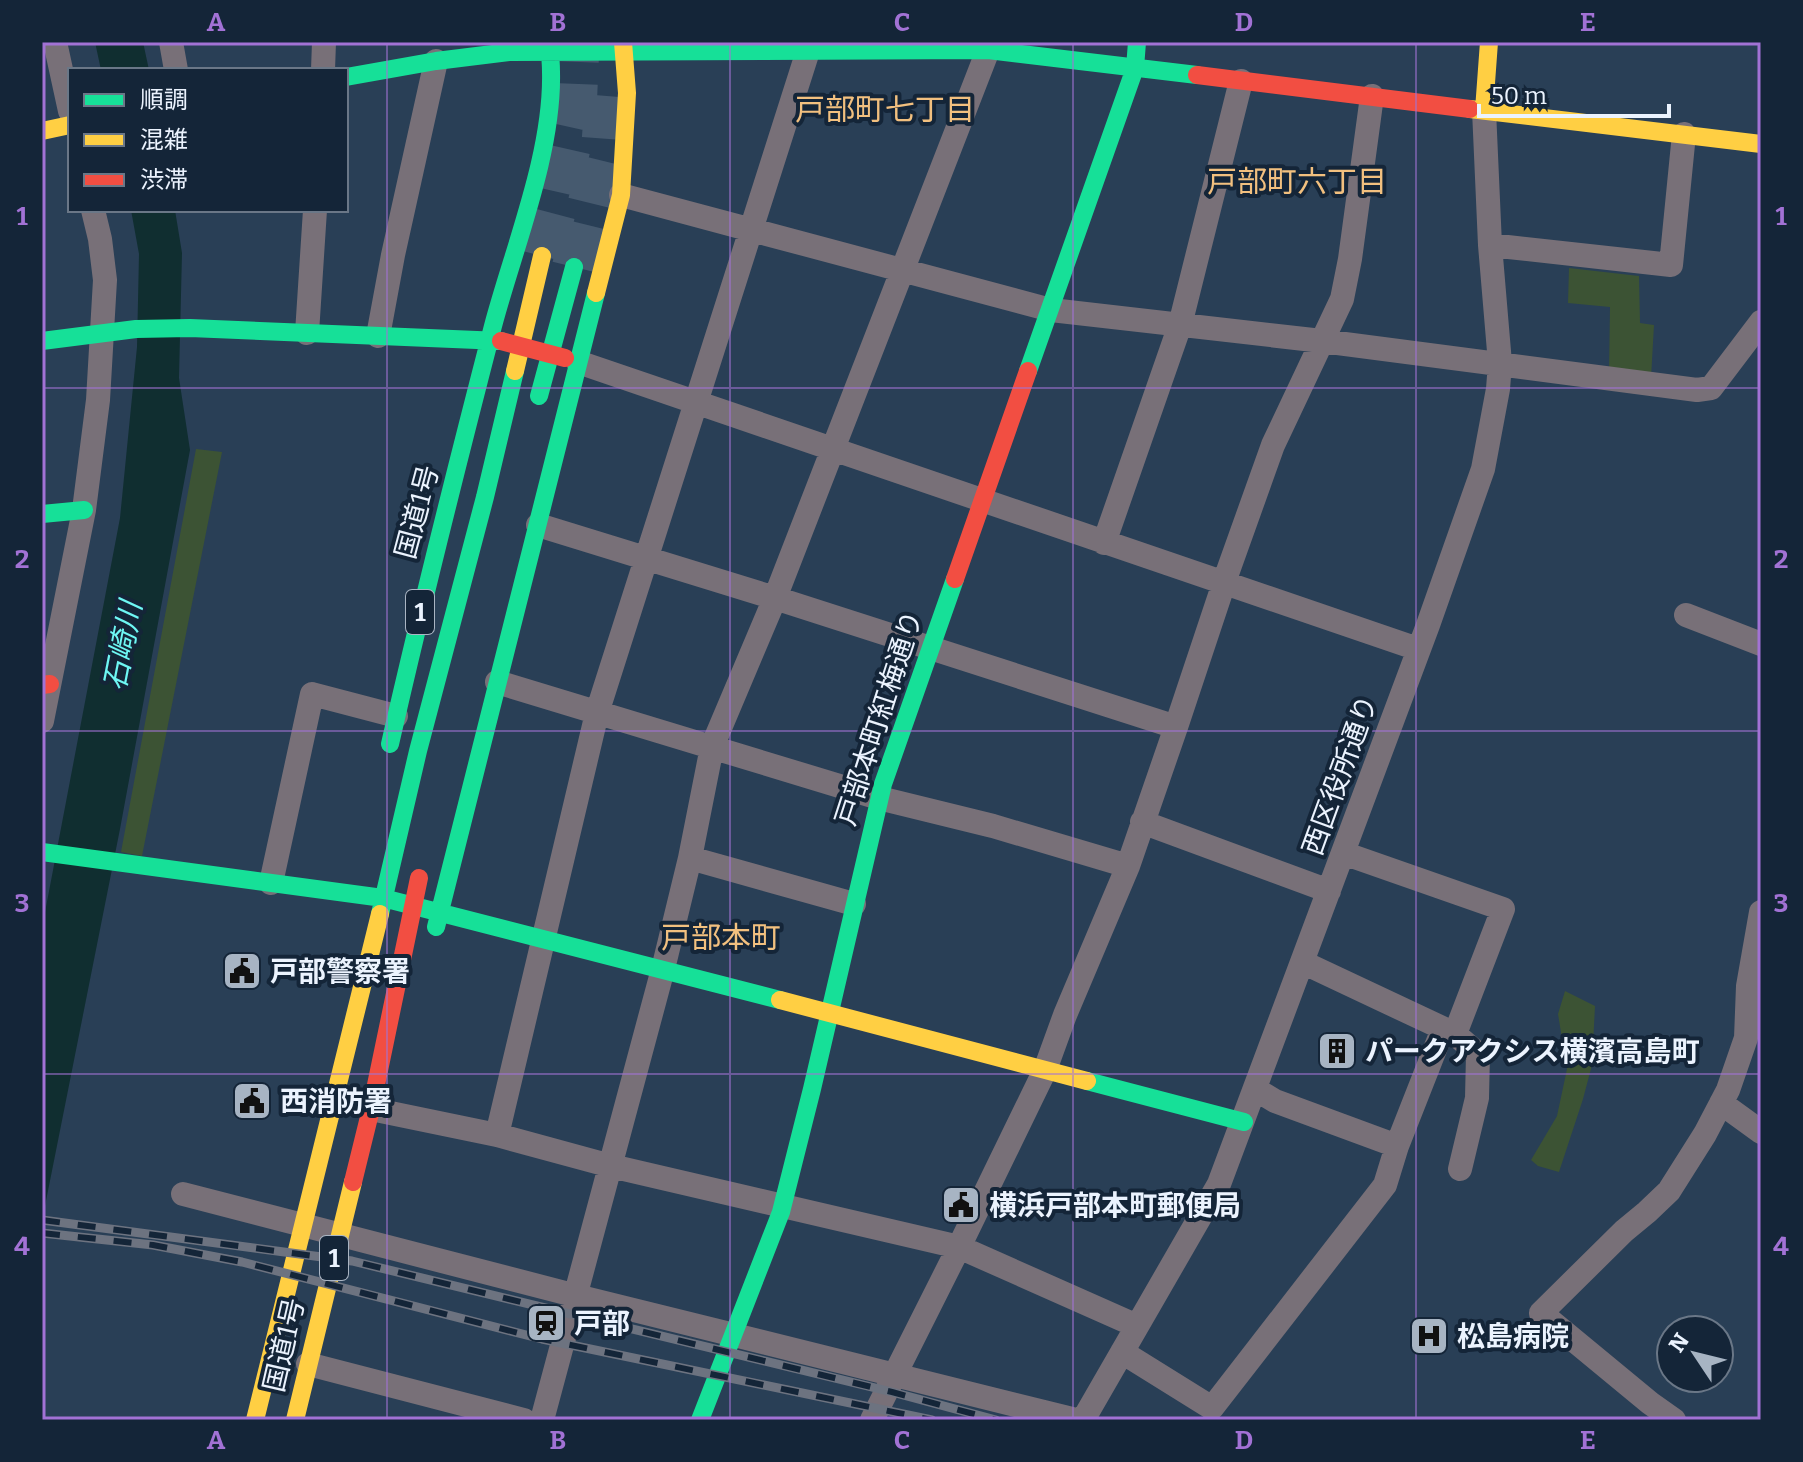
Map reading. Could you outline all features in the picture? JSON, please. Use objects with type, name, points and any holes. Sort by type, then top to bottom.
[{"type":"main road","name":"戸部本町紅梅通り","points":[[700,1420],[782,1207],[879,798],[929,648],[1135,68],[1137,42]]},
{"type":"main road","points":[[1484,110],[1489,42]]},
{"type":"main road","points":[[348,77],[550,46],[808,51],[959,46],[1761,144]]},
{"type":"main road","name":"国道1号","points":[[386,760],[420,612],[496,341],[539,164],[551,91],[550,46]]},
{"type":"main road","points":[[434,938],[438,912],[538,525],[571,360],[621,195],[627,93],[624,47]]},
{"type":"main road","points":[[42,131],[68,125]]},
{"type":"main road","name":"国道1号","points":[[255,1420],[542,256]]},
{"type":"main road","points":[[536,410],[574,267]]},
{"type":"main road","points":[[42,341],[136,329],[190,328],[496,341],[571,360]]},
{"type":"main road","points":[[42,514],[84,510]]},
{"type":"main road","points":[[42,852],[271,883],[356,901],[383,898],[1244,1122]]},
{"type":"main road","name":"国道1号","points":[[295,1420],[372,1103],[423,860]]},
{"type":"main road","points":[[356,901],[361,874]]},
{"type":"main road","name":"国道1号","points":[[372,1103],[402,1044]]},
{"type":"main road","name":"国道1号","points":[[313,1187],[314,1107]]},
{"type":"street","points":[[55,42],[68,102]]},
{"type":"street","points":[[72,42],[78,68]]},
{"type":"street","points":[[171,42],[176,68]]},
{"type":"street","points":[[323,68],[324,42]]},
{"type":"street","points":[[542,1420],[663,969],[690,858],[712,747],[775,598],[988,50]]},
{"type":"street","points":[[497,1135],[597,713],[808,51]]},
{"type":"street","points":[[378,336],[436,61]]},
{"type":"street","points":[[1104,543],[1180,325],[1241,81]]},
{"type":"street","points":[[872,1420],[1045,1070],[1128,866],[1273,445],[1342,299],[1372,96]]},
{"type":"street","name":"西区役所通り","points":[[1083,1420],[1219,1184],[1483,469],[1500,363],[1490,245],[1484,110]]},
{"type":"street","points":[[1490,245],[1671,265],[1684,134]]},
{"type":"street","points":[[621,195],[1051,310],[1500,363],[1697,390],[1711,388],[1761,322]]},
{"type":"street","points":[[42,721],[46,685],[84,510],[98,400],[105,280],[93,212]]},
{"type":"street","points":[[307,333],[315,212]]},
{"type":"street","points":[[571,360],[1418,649]]},
{"type":"street","points":[[538,525],[1176,727]]},
{"type":"street","points":[[1686,615],[1761,644]]},
{"type":"street","points":[[497,682],[879,798],[993,826],[1128,866]]},
{"type":"street","points":[[271,883],[312,694],[396,716]]},
{"type":"street","points":[[1142,822],[1329,891]]},
{"type":"street","points":[[1122,1352],[1212,1408],[1385,1185],[1397,1146],[1503,909],[1343,853]]},
{"type":"street","points":[[690,858],[854,904]]},
{"type":"street","points":[[1674,1420],[1541,1313],[1669,1191],[1721,1103],[1746,1038],[1748,986],[1761,912]]},
{"type":"street","points":[[1302,962],[1449,1031],[1478,1054],[1477,1098],[1460,1169]]},
{"type":"street","points":[[1255,1089],[1275,1101],[1397,1146]]},
{"type":"street","points":[[372,1103],[611,1166],[959,1247],[1137,1326]]},
{"type":"street","points":[[1721,1103],[1761,1132]]},
{"type":"street","points":[[183,1194],[1076,1420]]},
{"type":"street","points":[[308,1364],[524,1420]]},
{"type":"green space","points":[[1569,268],[1639,276],[1640,323],[1654,325],[1651,378],[1609,372],[1610,307],[1568,303]]},
{"type":"green space","points":[[196,449],[222,452],[142,856],[121,852]]},
{"type":"green space","points":[[1565,991],[1595,1006],[1592,1065],[1559,1172],[1538,1166],[1531,1160],[1557,1116],[1567,1069],[1558,1014]]},
{"type":"water","points":[[95,42],[143,42],[149,68],[101,68]]},
{"type":"water","name":"石崎川","points":[[131,212],[175,212],[182,253],[179,378],[190,450],[120,829],[42,1221],[42,928],[120,518],[137,347],[139,254]]},
{"type":"tunnel","points":[[542,256],[574,123],[577,55],[574,42]]},
{"type":"tunnel","points":[[574,267],[603,150],[607,96]]},
{"type":"railway","points":[[42,1220],[352,1261],[996,1420]]},
{"type":"railway","points":[[42,1233],[153,1245],[242,1262],[542,1339],[932,1420]]},
{"type":"traffic: fast","points":[[390,744],[493,326],[539,167],[550,103],[549,42]]},
{"type":"traffic: fast","points":[[1028,371],[1135,68],[1137,42]]},
{"type":"traffic: fast","points":[[348,77],[509,52],[988,50],[1197,75]]},
{"type":"traffic: fast","points":[[539,396],[574,267]]},
{"type":"traffic: fast","points":[[436,927],[596,293]]},
{"type":"traffic: fast","points":[[42,341],[136,329],[190,328],[501,341]]},
{"type":"traffic: fast","points":[[380,914],[418,751],[515,371]]},
{"type":"traffic: fast","points":[[42,514],[84,510]]},
{"type":"traffic: fast","points":[[700,1420],[781,1212],[883,784],[955,579]]},
{"type":"traffic: fast","points":[[42,852],[383,898],[780,1000]]},
{"type":"traffic: fast","points":[[1087,1081],[1244,1122]]},
{"type":"traffic: slow","points":[[596,293],[621,195],[627,93],[623,42]]},
{"type":"traffic: slow","points":[[1484,110],[1489,42]]},
{"type":"traffic: slow","points":[[1470,109],[1761,144]]},
{"type":"traffic: slow","points":[[42,131],[68,125]]},
{"type":"traffic: slow","points":[[515,371],[542,256]]},
{"type":"traffic: slow","points":[[255,1420],[380,914]]},
{"type":"traffic: slow","points":[[780,1000],[1087,1081]]},
{"type":"traffic: slow","points":[[295,1420],[353,1182]]},
{"type":"traffic: jam","points":[[1197,75],[1470,109]]},
{"type":"traffic: jam","points":[[501,341],[565,358]]},
{"type":"traffic: jam","points":[[955,579],[1028,371]]},
{"type":"traffic: jam","points":[[42,685],[50,684]]},
{"type":"traffic: jam","points":[[353,1182],[419,878]]},
{"type":"place","name":"戸部警察署","points":[[242,971]]},
{"type":"place","name":"パークアクシス横濱高島町","points":[[1337,1051]]},
{"type":"place","name":"西消防署","points":[[252,1101]]},
{"type":"place","name":"横浜戸部本町郵便局","points":[[961,1205]]},
{"type":"place","name":"戸部","points":[[546,1323]]},
{"type":"place","name":"松島病院","points":[[1429,1336]]},
{"type":"district","name":"戸部町七丁目","points":[[885,110]]},
{"type":"district","name":"戸部町六丁目","points":[[1297,182]]},
{"type":"district","name":"戸部本町","points":[[721,938]]}]
